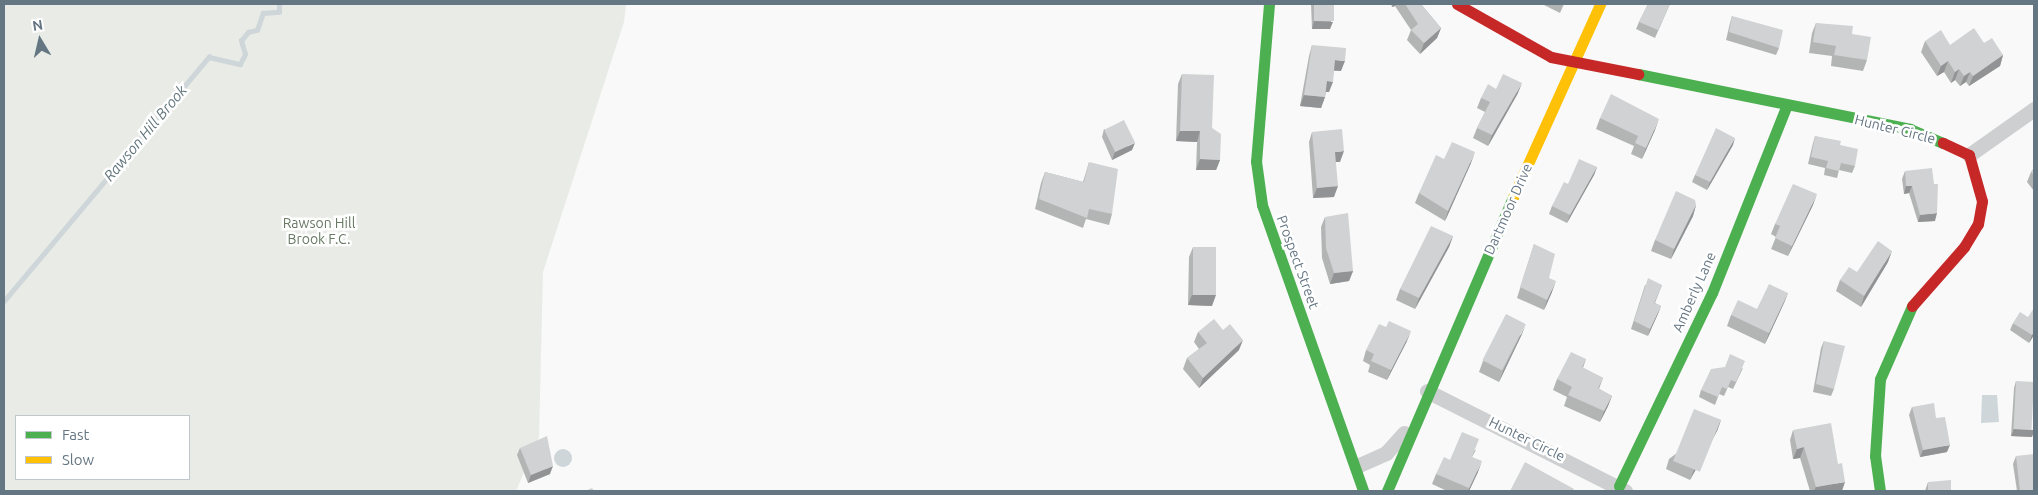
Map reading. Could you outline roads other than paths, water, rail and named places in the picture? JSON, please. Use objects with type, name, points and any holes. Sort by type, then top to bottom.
[{"type":"street","name":"Prospect Street","points":[[1270,4],[1256,161],[1266,223],[1365,491]]},
{"type":"street","name":"Hunter Circle","points":[[1457,4],[1551,57],[1786,107],[1910,129],[1970,155]]},
{"type":"street","name":"Dartmoor Drive","points":[[1390,484],[1416,415],[1600,4]]},
{"type":"street","name":"Amberly Lane","points":[[1622,488],[1712,293],[1786,107]]},
{"type":"street","points":[[1880,491],[1875,456],[1880,379],[1916,300],[1964,247],[1978,224],[1982,201],[1970,155],[2034,109]]},
{"type":"street","name":"Hunter Circle","points":[[1427,391],[1622,488]]},
{"type":"street","name":"Dartmoor Drive","points":[[1357,466],[1392,449],[1416,415]]},
{"type":"street","points":[[1365,491],[1390,484]]},
{"type":"waterway","name":"Rawson Hill Brook","points":[[4,301],[209,57],[240,64],[245,54],[241,41],[248,32],[257,30],[263,13],[279,12],[279,4]]},
{"type":"park label","name":"Rawson Hill Brook F.C.","points":[[319,232]]}]
